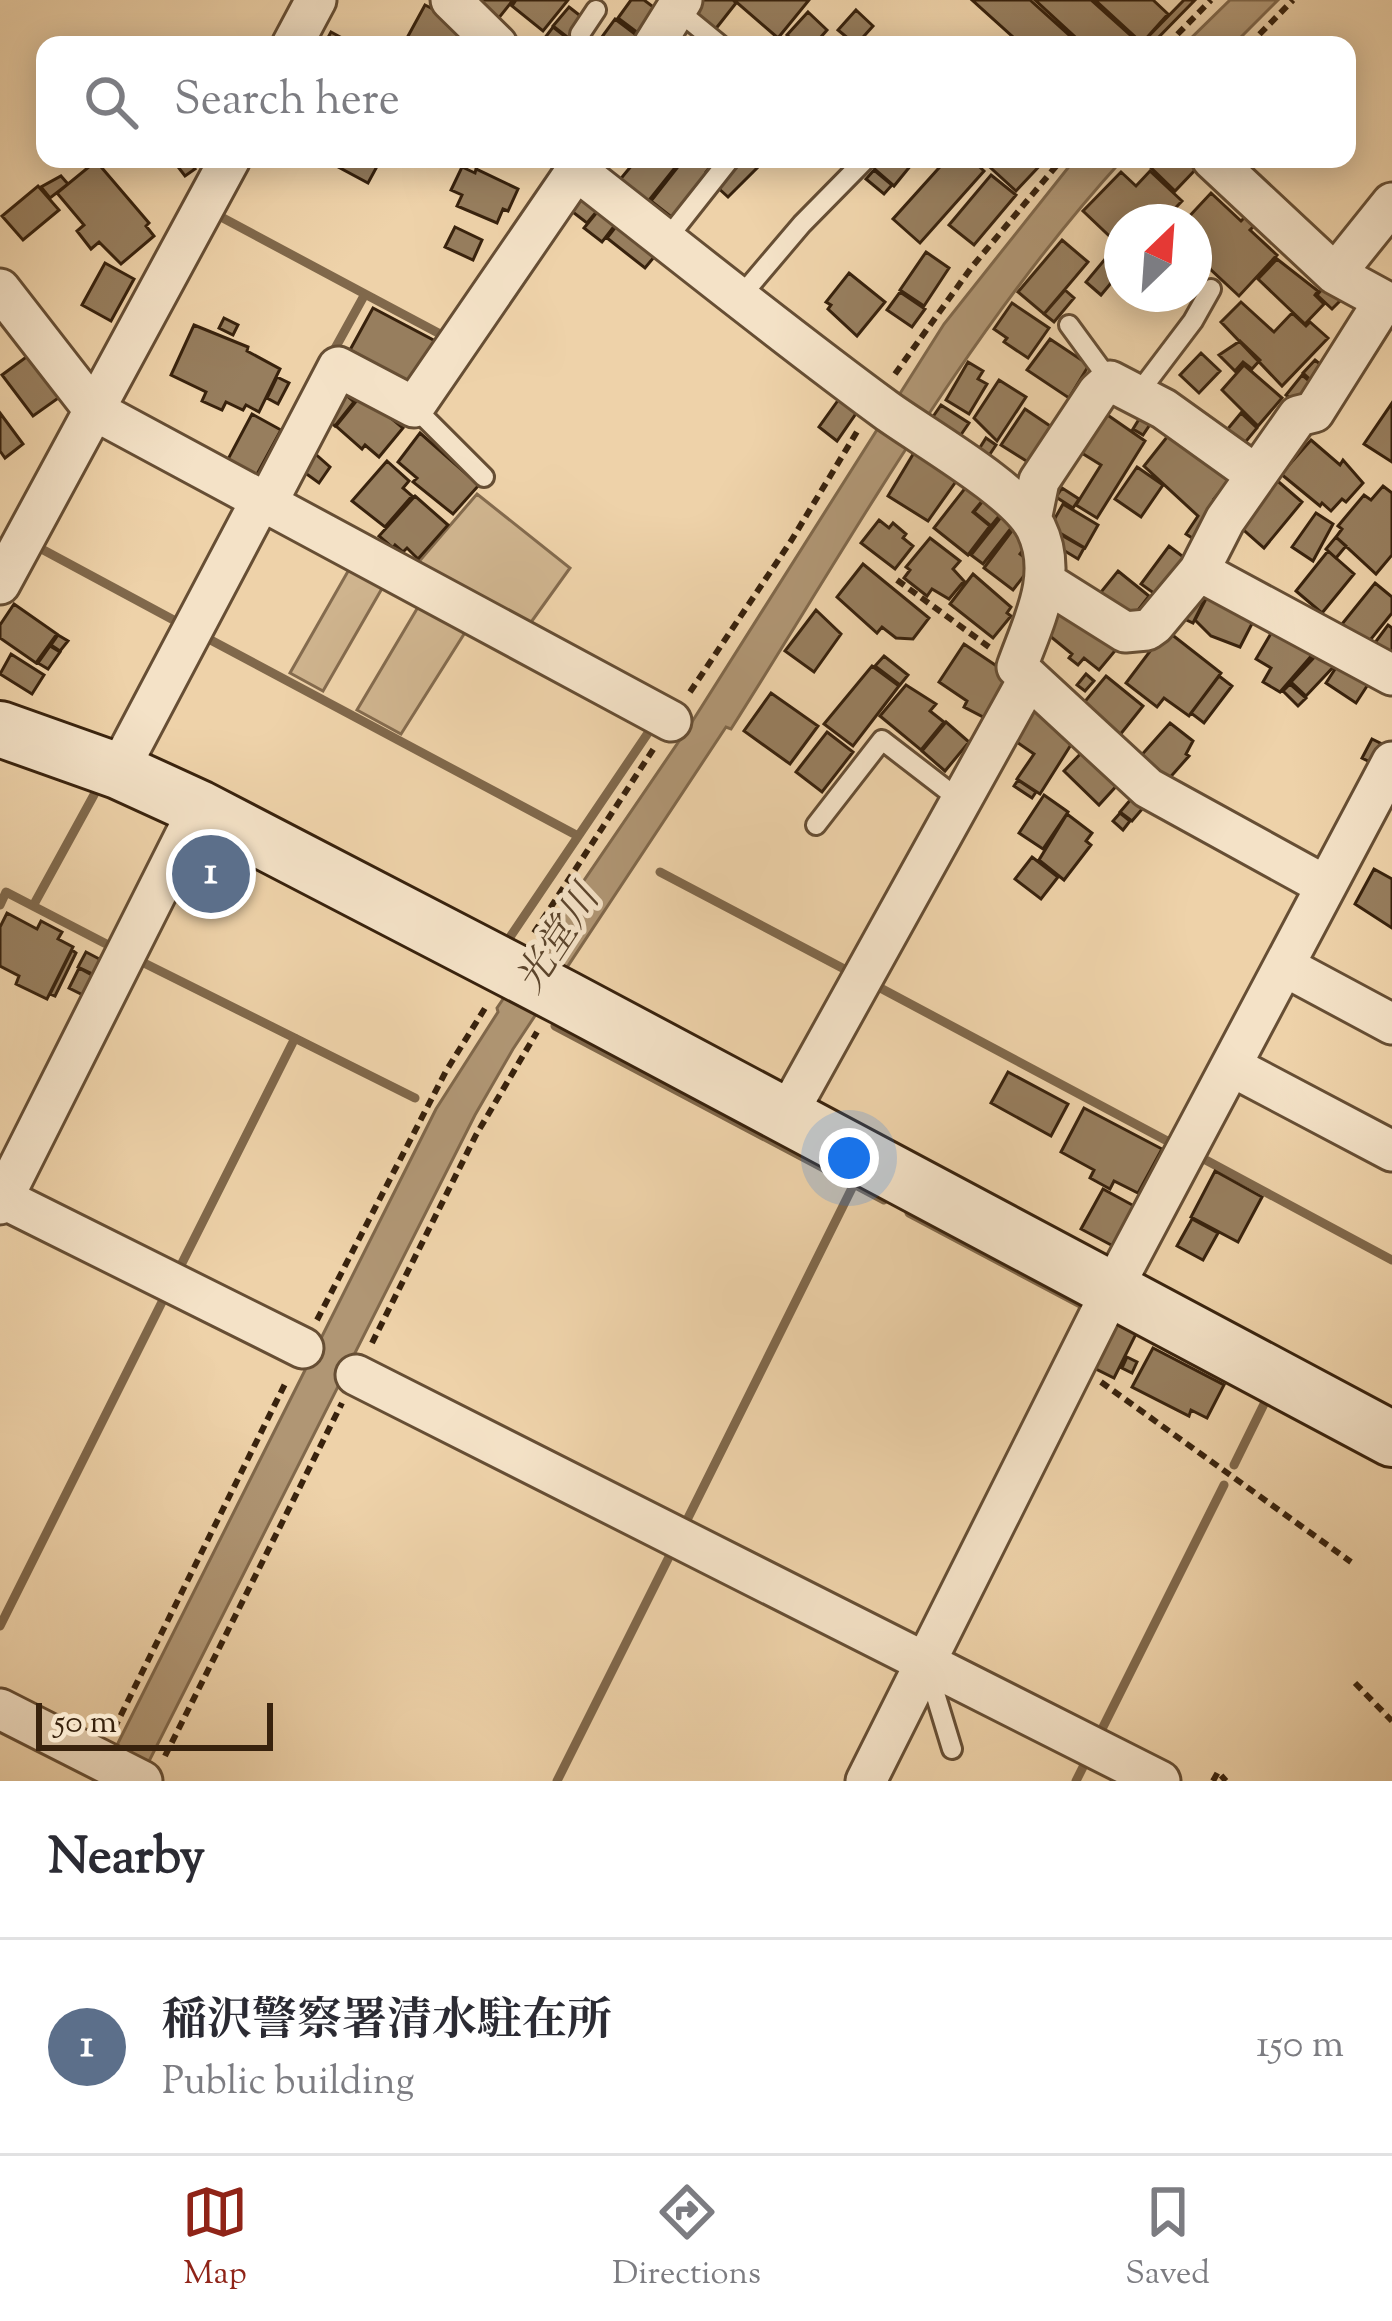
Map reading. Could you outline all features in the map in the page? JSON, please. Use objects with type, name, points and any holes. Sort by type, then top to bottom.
[{"type":"street","points":[[297,36],[316,0]]},
{"type":"street","points":[[451,0],[488,36]]},
{"type":"street","points":[[659,36],[679,4]]},
{"type":"street","points":[[0,584],[225,168]]},
{"type":"street","points":[[118,771],[338,367],[414,407],[578,168]]},
{"type":"street","points":[[583,168],[665,240],[881,407],[992,484],[1031,520],[1038,533],[1047,583],[1023,673],[961,801],[785,1118]]},
{"type":"street","points":[[1047,583],[1125,632],[1154,625],[1199,571],[1225,520],[1298,416],[1314,412],[1388,303],[1335,274],[1222,168]]},
{"type":"street","points":[[1335,274],[1392,203]]},
{"type":"street","points":[[0,289],[94,410],[671,721]]},
{"type":"street","points":[[1031,520],[1039,481],[1098,392],[1124,388],[1164,409],[1256,476]]},
{"type":"street","points":[[1199,571],[1392,675]]},
{"type":"street","points":[[1023,673],[1148,788],[1326,886]]},
{"type":"street","points":[[0,729],[118,771],[199,808],[1390,1433]]},
{"type":"street","points":[[866,1781],[1113,1288],[1392,762]]},
{"type":"street","points":[[199,808],[1,1200],[302,1348]]},
{"type":"street","points":[[1284,966],[1392,1024]]},
{"type":"street","points":[[1231,1066],[1392,1150]]},
{"type":"street","points":[[356,1375],[1160,1781]]},
{"type":"street","points":[[0,1709],[142,1781]]},
{"type":"lane","points":[[679,4],[711,36]]},
{"type":"lane","points":[[580,36],[596,10]]},
{"type":"lane","points":[[665,240],[723,168]]},
{"type":"lane","points":[[740,297],[857,168]]},
{"type":"lane","points":[[1069,325],[1124,388],[1198,312]]},
{"type":"lane","points":[[414,407],[484,476]]},
{"type":"lane","points":[[816,825],[882,740],[961,801]]},
{"type":"lane","points":[[925,1663],[952,1749]]},
{"type":"path","points":[[1176,36],[1210,0]]},
{"type":"path","points":[[1258,36],[1293,0]]},
{"type":"path","points":[[896,580],[1023,673]]},
{"type":"path","points":[[1076,1364],[1351,1562]]},
{"type":"path","points":[[1355,1683],[1392,1721]]},
{"type":"path","points":[[1214,1781],[1218,1772],[1226,1781]]},
{"type":"shaded area","points":[[477,494],[570,568],[524,632],[410,572]]},
{"type":"shaded area","points":[[355,559],[388,578],[323,691],[290,673]]},
{"type":"shaded area","points":[[424,597],[471,623],[401,734],[357,710]]},
{"type":"water","points":[[1230,0],[1278,0],[1242,36],[1193,36]]},
{"type":"water","name":"光堂川","points":[[1068,168],[1115,168],[963,363],[731,729],[726,727],[513,1049],[475,1115],[139,1781],[99,1781],[436,1109],[497,1008],[690,725],[944,324]]},
{"type":"building","points":[[474,0],[513,0],[498,19]]},
{"type":"building","points":[[516,0],[568,0],[543,31],[512,6]]},
{"type":"building","points":[[631,0],[644,0],[660,12],[642,36],[618,18]]},
{"type":"building","points":[[698,0],[736,3],[714,31],[690,11]]},
{"type":"building","points":[[734,0],[809,0],[776,36]]},
{"type":"building","points":[[972,0],[1030,0],[1070,36],[1012,36]]},
{"type":"building","points":[[1035,0],[1091,0],[1131,36],[1074,36]]},
{"type":"building","points":[[1095,0],[1153,0],[1168,14],[1148,36],[1134,36]]},
{"type":"building","points":[[1184,0],[1195,0],[1160,36],[1149,36]]},
{"type":"building","points":[[425,5],[478,36],[408,36]]},
{"type":"building","points":[[569,7],[587,21],[574,36],[566,36],[553,26]]},
{"type":"building","points":[[856,10],[873,26],[864,36],[845,36],[838,30]]},
{"type":"building","points":[[808,12],[827,30],[822,36],[787,35]]},
{"type":"building","points":[[615,19],[638,36],[603,36]]},
{"type":"building","points":[[87,168],[102,168],[149,223],[146,226],[154,236],[121,264],[99,242],[91,249],[77,231],[84,225],[57,193]]},
{"type":"building","points":[[340,168],[376,168],[368,183]]},
{"type":"building","points":[[462,168],[475,173],[476,169],[518,189],[497,223],[457,206],[462,195],[451,190]]},
{"type":"building","points":[[630,168],[675,168],[646,204],[618,182]]},
{"type":"building","points":[[677,168],[709,168],[709,175],[674,219],[651,201]]},
{"type":"building","points":[[733,168],[757,168],[728,197],[716,186]]},
{"type":"building","points":[[873,168],[909,168],[894,186]]},
{"type":"building","points":[[939,168],[984,171],[920,243],[893,219]]},
{"type":"building","points":[[991,168],[1038,168],[1016,191]]},
{"type":"building","points":[[1151,168],[1197,168],[1175,191]]},
{"type":"building","points":[[874,170],[892,185],[884,194],[866,179]]},
{"type":"building","points":[[1150,171],[1182,201],[1104,204],[1104,231],[1083,211],[1121,172],[1136,186]]},
{"type":"building","points":[[991,175],[1016,195],[974,245],[949,225]]},
{"type":"building","points":[[61,176],[68,184],[50,198],[41,187]]},
{"type":"building","points":[[38,186],[59,210],[23,240],[2,216]]},
{"type":"building","points":[[581,187],[603,204],[587,223],[565,206]]},
{"type":"building","points":[[1211,193],[1241,221],[1245,217],[1254,226],[1250,230],[1277,255],[1239,296],[1212,271],[1212,204],[1201,204]]},
{"type":"building","points":[[602,206],[619,220],[602,242],[584,228]]},
{"type":"building","points":[[621,220],[659,251],[645,268],[607,238]]},
{"type":"building","points":[[455,227],[482,240],[473,260],[445,247]]},
{"type":"building","points":[[1062,240],[1088,262],[1044,314],[1018,292]]},
{"type":"building","points":[[926,252],[949,268],[924,306],[900,290]]},
{"type":"building","points":[[1277,259],[1318,291],[1315,295],[1324,304],[1305,324],[1258,279]]},
{"type":"building","points":[[1104,260],[1104,291],[1101,295],[1086,282]]},
{"type":"building","points":[[105,263],[134,279],[111,321],[82,305]]},
{"type":"building","points":[[849,273],[885,302],[857,336],[826,302]]},
{"type":"building","points":[[1329,281],[1345,296],[1332,309],[1317,295]]},
{"type":"building","points":[[1065,290],[1074,298],[1054,322],[1044,314]]},
{"type":"building","points":[[900,292],[925,309],[912,327],[887,310]]},
{"type":"building","points":[[1241,302],[1274,332],[1292,313],[1328,338],[1282,386],[1221,322]]},
{"type":"building","points":[[1012,303],[1049,328],[1028,358],[994,329]]},
{"type":"building","points":[[373,308],[437,342],[415,385],[350,350]]},
{"type":"building","points":[[224,318],[238,325],[233,335],[219,328]]},
{"type":"building","points":[[194,325],[248,347],[247,351],[280,369],[259,412],[226,402],[222,410],[202,401],[206,392],[171,375]]},
{"type":"building","points":[[1050,339],[1089,365],[1069,398],[1027,370]]},
{"type":"building","points":[[1240,341],[1260,360],[1252,369],[1243,362],[1235,371],[1219,355]]},
{"type":"building","points":[[33,352],[64,394],[33,416],[2,375]]},
{"type":"building","points":[[1201,353],[1220,371],[1199,393],[1180,375]]},
{"type":"building","points":[[1315,360],[1325,368],[1312,381],[1303,373]]},
{"type":"building","points":[[968,362],[983,371],[978,379],[987,384],[969,414],[946,400]]},
{"type":"building","points":[[1244,365],[1282,398],[1258,426],[1222,390]]},
{"type":"building","points":[[1302,375],[1313,384],[1296,403],[1286,395]]},
{"type":"building","points":[[277,377],[289,383],[278,404],[267,398]]},
{"type":"building","points":[[999,380],[1026,397],[997,441],[974,418]]},
{"type":"building","points":[[345,394],[354,402],[335,426],[326,418]]},
{"type":"building","points":[[362,394],[403,428],[379,457],[336,426]]},
{"type":"building","points":[[839,399],[857,412],[837,441],[819,427]]},
{"type":"building","points":[[1392,403],[1392,462],[1364,444]]},
{"type":"building","points":[[941,405],[969,423],[956,442],[928,424]]},
{"type":"building","points":[[1096,407],[1145,441],[1097,518],[1076,505],[1101,465],[1072,447]]},
{"type":"building","points":[[1025,409],[1059,432],[1036,467],[1001,445]]},
{"type":"building","points":[[1144,411],[1155,417],[1143,435],[1133,429]]},
{"type":"building","points":[[0,413],[23,444],[5,458],[0,451]]},
{"type":"building","points":[[1241,413],[1257,428],[1243,445],[1226,431]]},
{"type":"building","points":[[252,414],[281,430],[256,476],[227,461]]},
{"type":"building","points":[[1171,432],[1229,481],[1214,499],[1220,505],[1200,543],[1186,534],[1198,516],[1144,466]]},
{"type":"building","points":[[420,433],[479,485],[453,514],[413,482],[417,478],[398,462]]},
{"type":"building","points":[[986,438],[996,445],[984,463],[974,457]]},
{"type":"building","points":[[1311,440],[1340,465],[1343,460],[1363,483],[1331,511],[1281,474]]},
{"type":"building","points":[[918,446],[957,480],[928,521],[888,496]]},
{"type":"building","points":[[312,451],[330,467],[319,483],[297,467]]},
{"type":"building","points":[[387,461],[409,481],[403,488],[412,496],[385,527],[352,501]]},
{"type":"building","points":[[1137,467],[1163,485],[1141,517],[1115,499]]},
{"type":"building","points":[[1273,477],[1302,502],[1264,548],[1238,525]]},
{"type":"building","points":[[1383,486],[1392,493],[1392,555],[1376,574],[1336,537],[1342,529],[1338,526],[1364,495],[1371,500]]},
{"type":"building","points":[[966,487],[983,500],[973,512],[990,526],[968,555],[934,528]]},
{"type":"building","points":[[1062,488],[1079,499],[1073,508],[1056,497]]},
{"type":"building","points":[[415,496],[448,525],[418,559],[407,548],[403,552],[393,548],[379,536]]},
{"type":"building","points":[[986,497],[1004,510],[991,526],[974,512]]},
{"type":"building","points":[[1063,504],[1098,525],[1085,548],[1050,527]]},
{"type":"building","points":[[1316,513],[1333,524],[1313,561],[1292,547]]},
{"type":"building","points":[[1001,517],[1012,527],[983,564],[971,555]]},
{"type":"building","points":[[879,520],[889,528],[893,523],[913,546],[895,569],[861,543]]},
{"type":"building","points":[[1014,528],[1030,541],[1020,554],[1033,564],[1013,590],[984,568]]},
{"type":"building","points":[[1056,532],[1084,548],[1078,559],[1050,542]]},
{"type":"building","points":[[1336,537],[1346,546],[1336,558],[1326,549]]},
{"type":"building","points":[[930,538],[960,561],[953,569],[964,581],[949,599],[932,589],[927,596],[904,578],[910,570],[906,567]]},
{"type":"building","points":[[1169,546],[1190,562],[1162,599],[1141,584]]},
{"type":"building","points":[[1328,551],[1354,574],[1322,613],[1296,591]]},
{"type":"building","points":[[863,564],[929,618],[913,639],[896,638],[882,627],[877,633],[837,597]]},
{"type":"building","points":[[1118,571],[1149,596],[1129,622],[1097,597]]},
{"type":"building","points":[[973,574],[1011,607],[1007,613],[1011,616],[993,638],[950,604]]},
{"type":"building","points":[[1375,583],[1392,597],[1392,613],[1367,644],[1342,624]]},
{"type":"building","points":[[1210,591],[1257,614],[1240,647],[1211,636],[1195,620]]},
{"type":"building","points":[[1198,593],[1206,597],[1193,623],[1178,616]]},
{"type":"building","points":[[14,604],[57,634],[36,663],[0,638],[0,625]]},
{"type":"building","points":[[1054,608],[1073,623],[1080,615],[1119,646],[1099,670],[1084,658],[1078,665],[1069,658],[1072,654],[1039,627]]},
{"type":"building","points":[[816,610],[841,634],[814,672],[785,651]]},
{"type":"building","points":[[1388,625],[1392,628],[1392,658],[1374,644]]},
{"type":"building","points":[[1166,630],[1221,673],[1189,716],[1164,698],[1157,707],[1126,683]]},
{"type":"building","points":[[1273,630],[1313,654],[1280,692],[1263,682],[1271,668],[1256,659]]},
{"type":"building","points":[[58,635],[68,641],[60,651],[51,645]]},
{"type":"building","points":[[964,644],[1016,679],[989,720],[964,707],[967,701],[939,682]]},
{"type":"building","points":[[50,646],[60,652],[48,669],[38,663]]},
{"type":"building","points":[[1323,648],[1338,662],[1306,696],[1291,682]]},
{"type":"building","points":[[11,654],[44,675],[32,694],[0,674]]},
{"type":"building","points":[[884,656],[908,675],[900,685],[875,666]]},
{"type":"building","points":[[1339,663],[1369,683],[1356,703],[1326,683]]},
{"type":"building","points":[[872,666],[899,686],[853,746],[824,724]]},
{"type":"building","points":[[1086,674],[1094,681],[1085,691],[1077,685]]},
{"type":"building","points":[[1106,676],[1143,706],[1119,736],[1082,705]]},
{"type":"building","points":[[1219,676],[1232,686],[1204,723],[1191,713]]},
{"type":"building","points":[[1290,684],[1306,698],[1298,706],[1283,691]]},
{"type":"building","points":[[906,685],[936,704],[930,711],[944,722],[921,750],[880,716]]},
{"type":"building","points":[[771,693],[818,726],[790,764],[744,731]]},
{"type":"building","points":[[1032,700],[1079,732],[1040,794],[1017,779],[1034,754],[1008,736]]},
{"type":"building","points":[[946,722],[969,742],[945,771],[922,751]]},
{"type":"building","points":[[1170,723],[1193,741],[1189,756],[1166,782],[1138,759]]},
{"type":"building","points":[[827,732],[853,752],[822,792],[796,772]]},
{"type":"building","points":[[1372,739],[1382,744],[1372,763],[1362,758]]},
{"type":"building","points":[[1085,749],[1120,782],[1099,805],[1064,771]]},
{"type":"building","points":[[1018,780],[1036,792],[1032,798],[1014,786]]},
{"type":"building","points":[[1138,791],[1149,801],[1132,821],[1120,812]]},
{"type":"building","points":[[1044,795],[1068,812],[1043,849],[1019,833]]},
{"type":"building","points":[[1120,813],[1130,821],[1123,830],[1113,821]]},
{"type":"building","points":[[1067,814],[1092,833],[1086,841],[1091,845],[1064,880],[1039,860]]},
{"type":"building","points":[[195,842],[211,850],[208,855],[248,875],[232,909],[188,887],[193,877],[181,871]]},
{"type":"building","points":[[1032,857],[1058,877],[1041,899],[1015,879]]},
{"type":"building","points":[[1374,869],[1392,879],[1392,928],[1355,904]]},
{"type":"building","points":[[7,913],[37,929],[41,921],[62,932],[58,939],[73,947],[47,999],[16,984],[19,976],[0,966],[0,927]]},
{"type":"building","points":[[72,950],[76,953],[55,996],[50,994]]},
{"type":"building","points":[[86,952],[107,963],[99,977],[78,967]]},
{"type":"building","points":[[79,968],[99,979],[89,998],[69,988]]},
{"type":"building","points":[[1008,1072],[1068,1104],[1051,1136],[991,1103]]},
{"type":"building","points":[[1084,1108],[1162,1149],[1138,1193],[1114,1181],[1110,1189],[1090,1178],[1094,1170],[1061,1152]]},
{"type":"building","points":[[1215,1171],[1262,1197],[1238,1242],[1191,1217]]},
{"type":"building","points":[[1103,1189],[1136,1207],[1115,1247],[1081,1229]]},
{"type":"building","points":[[1192,1219],[1218,1233],[1203,1260],[1177,1246]]},
{"type":"building","points":[[1114,1323],[1136,1334],[1114,1378],[1092,1367]]},
{"type":"building","points":[[1153,1348],[1224,1385],[1207,1418],[1191,1410],[1189,1416],[1132,1387]]},
{"type":"building","points":[[1127,1357],[1137,1362],[1132,1373],[1122,1368]]},
{"type":"waterway","points":[[223,218],[365,294],[333,352]]},
{"type":"waterway","points":[[365,294],[442,335]]},
{"type":"waterway","points":[[36,546],[181,624]]},
{"type":"waterway","points":[[205,637],[578,836]]},
{"type":"waterway","name":"光堂川","points":[[508,940],[648,733]]},
{"type":"waterway","points":[[33,906],[95,793]]},
{"type":"waterway","points":[[660,872],[848,971]]},
{"type":"waterway","points":[[0,905],[6,892],[114,948]]},
{"type":"waterway","points":[[134,958],[415,1098]]},
{"type":"waterway","points":[[871,983],[1171,1143]]},
{"type":"waterway","points":[[555,1026],[884,1200]]},
{"type":"waterway","points":[[176,1275],[295,1038]]},
{"type":"waterway","points":[[1202,1158],[1392,1260]]},
{"type":"waterway","points":[[683,1528],[854,1184]]},
{"type":"waterway","points":[[909,1213],[1088,1308]]},
{"type":"waterway","points":[[0,1626],[167,1292]]},
{"type":"waterway","points":[[1234,1465],[1266,1400],[1260,1397]]},
{"type":"waterway","points":[[1099,1735],[1224,1485]]},
{"type":"waterway","points":[[557,1781],[672,1551]]},
{"type":"waterway","points":[[1076,1781],[1087,1759]]},
{"type":"place","name":"稲沢警察署清水駐在所","points":[[211,874]]}]
